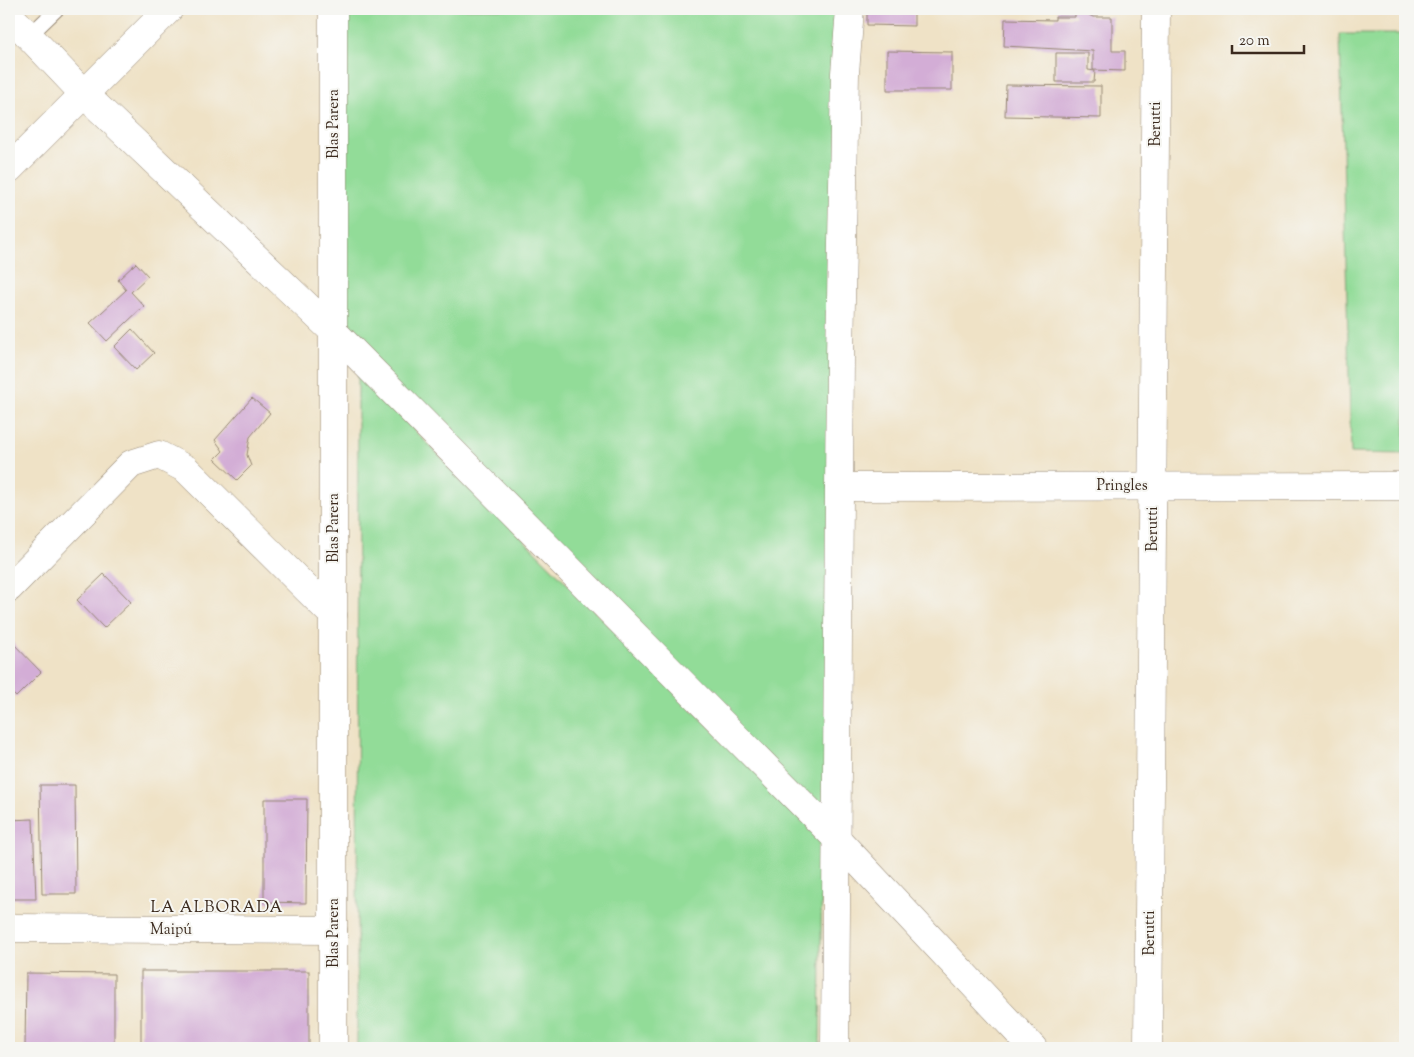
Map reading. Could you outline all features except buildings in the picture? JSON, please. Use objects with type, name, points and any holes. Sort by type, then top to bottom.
[{"type":"street","points":[[9,169],[169,9]]},
{"type":"street","name":"Blas Parera","points":[[332,1048],[333,9]]},
{"type":"street","points":[[835,1048],[835,837],[839,487],[845,73],[850,9]]},
{"type":"street","name":"Berutti","points":[[1148,1048],[1156,9]]},
{"type":"street","points":[[9,15],[84,94],[332,330],[835,837],[1032,1048]]},
{"type":"street","points":[[9,588],[131,464],[159,455],[186,469],[333,615]]},
{"type":"street","name":"Pringles","points":[[839,487],[1405,486]]},
{"type":"street","name":"Maipú","points":[[9,928],[333,930]]},
{"type":"lane","points":[[29,36],[58,9]]},
{"type":"green space","points":[[333,9],[839,9],[835,837],[332,330]]},
{"type":"green space","points":[[1340,34],[1405,34],[1405,454],[1351,453]]},
{"type":"green space","points":[[358,374],[822,839],[820,1048],[357,1048]]},
{"type":"district","name":"LA ALBORADA","points":[[217,906]]}]
